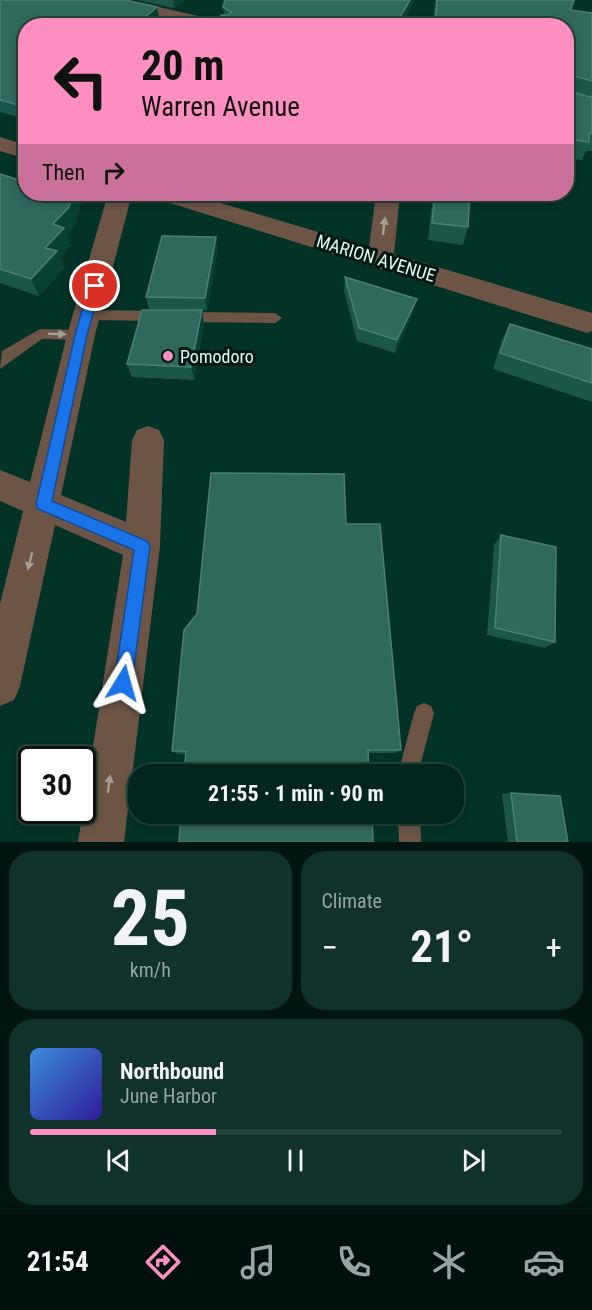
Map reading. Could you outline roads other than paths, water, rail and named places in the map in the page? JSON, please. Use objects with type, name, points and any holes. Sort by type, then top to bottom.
[{"type":"street","points":[[103,0],[168,18]]},
{"type":"street","points":[[185,18],[192,0]]},
{"type":"street","points":[[0,144],[18,150]]},
{"type":"street","points":[[0,686],[84,325],[118,201]]},
{"type":"street","name":"MARION AVENUE","points":[[188,201],[587,322]]},
{"type":"street","points":[[380,259],[387,201]]},
{"type":"street","points":[[101,842],[142,546],[148,441]]},
{"type":"street","points":[[0,485],[142,546]]},
{"type":"lane","points":[[0,363],[7,355],[39,333],[84,325],[275,318]]},
{"type":"lane","points":[[411,764],[424,713]]},
{"type":"lane","points":[[409,824],[410,842]]},
{"type":"place","name":"Pomodoro","points":[[168,356]]}]
